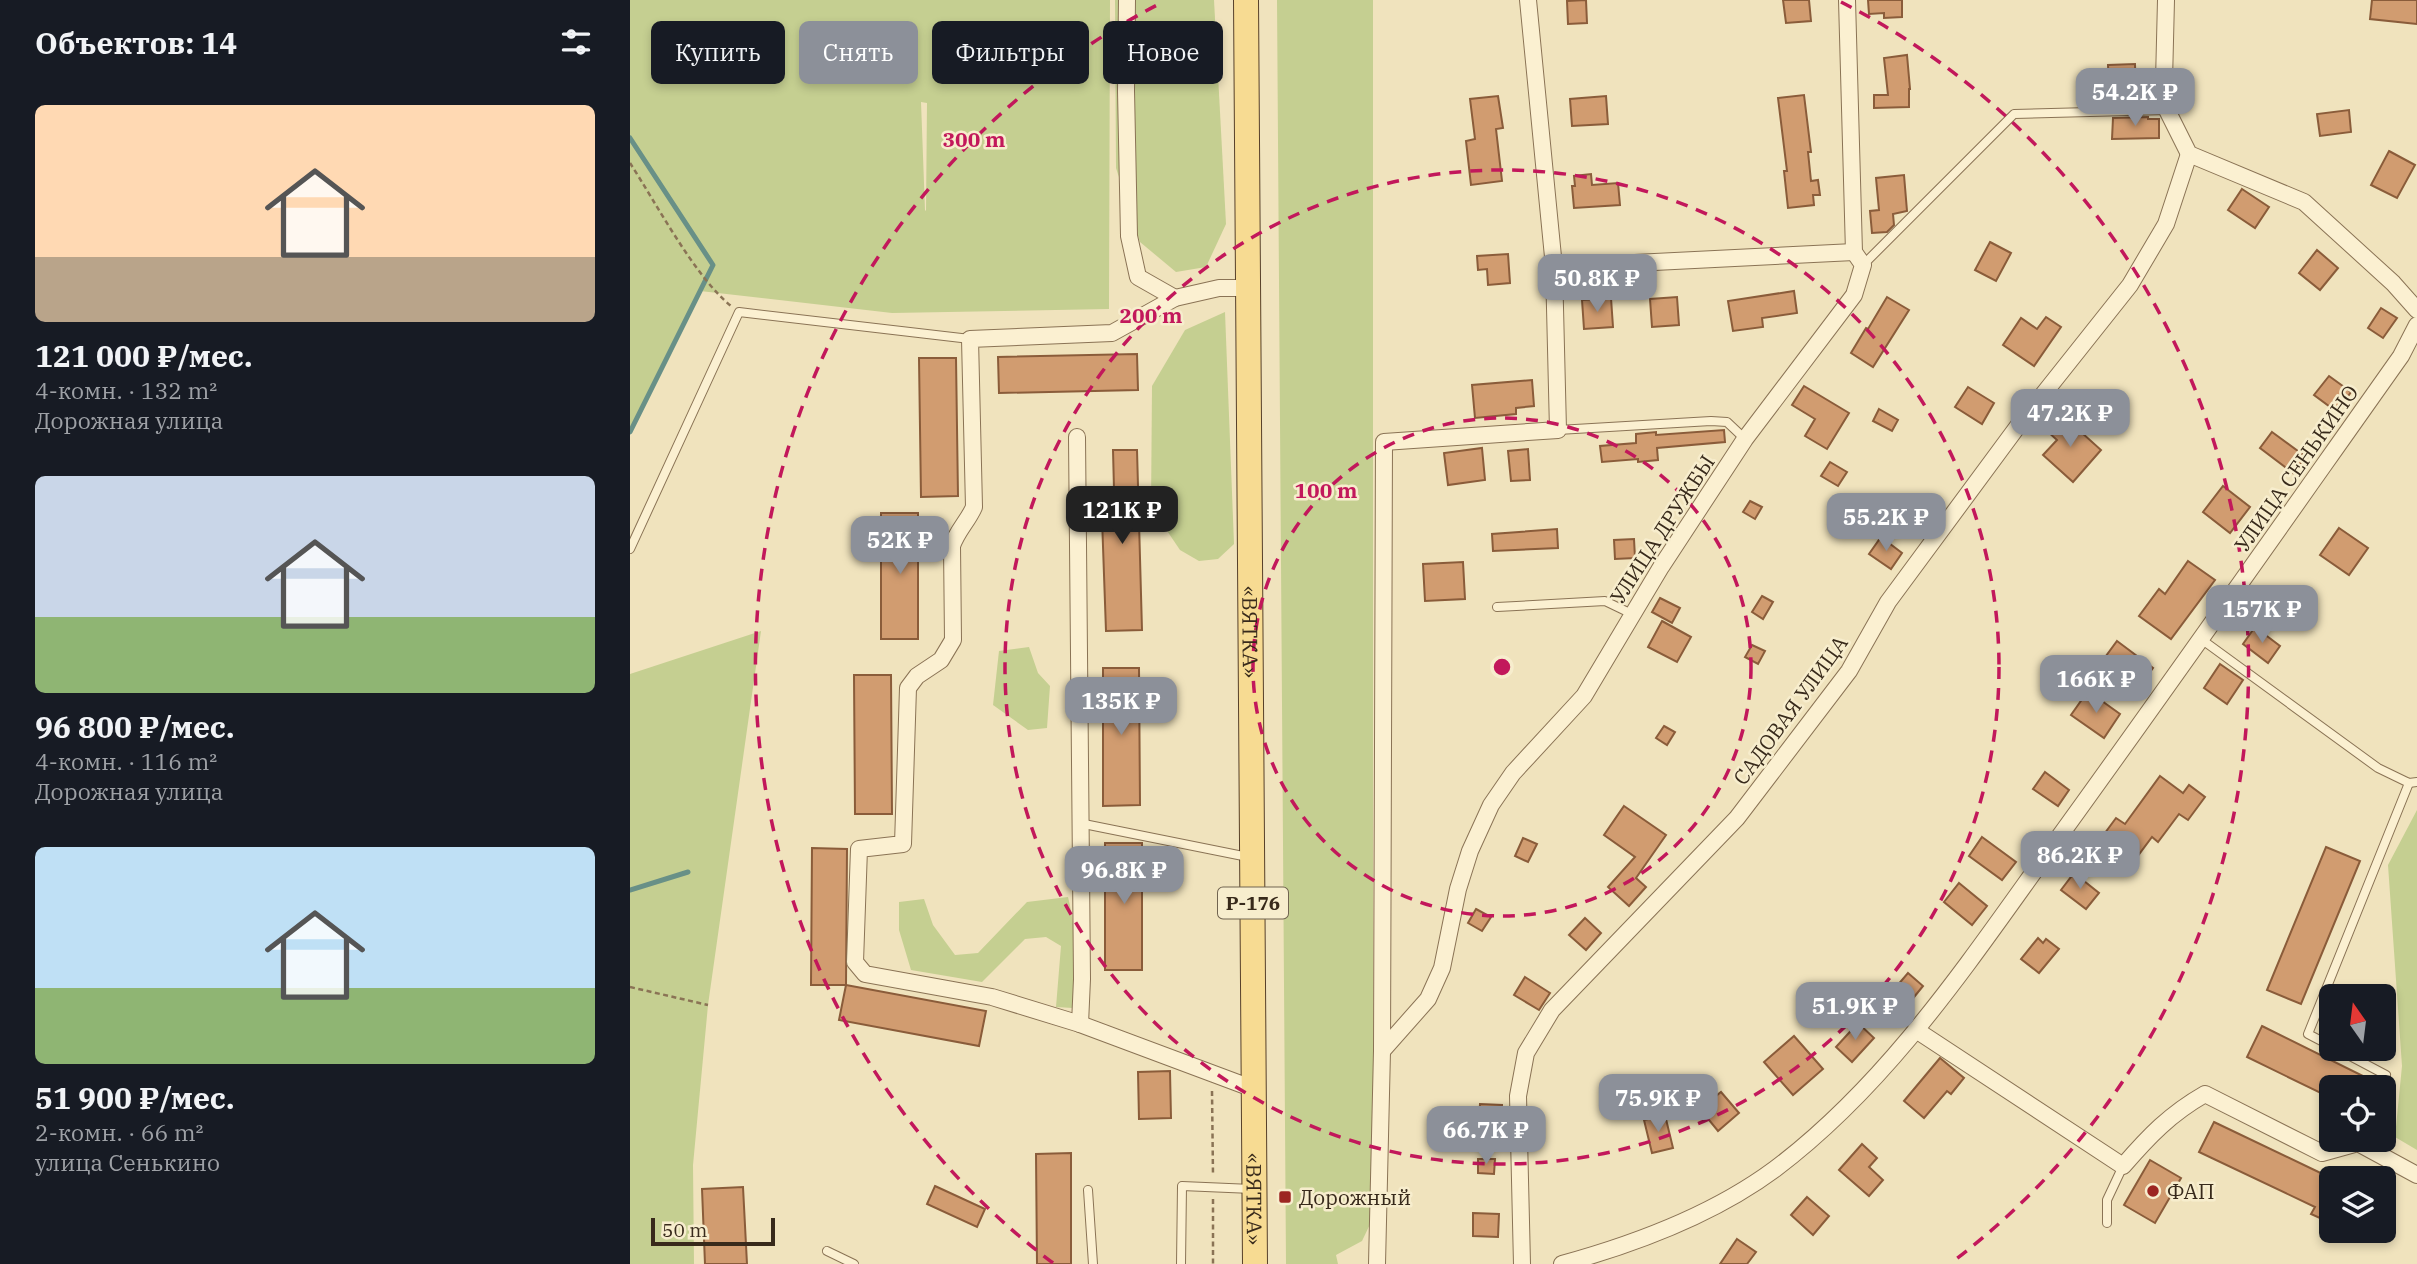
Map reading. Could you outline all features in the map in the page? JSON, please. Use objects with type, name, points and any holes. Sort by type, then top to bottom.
[{"type":"main road","name":"«ВЯТКА»","points":[[1246,0],[1255,1264]]},
{"type":"street","points":[[1127,0],[1129,236],[1138,277],[1175,298]]},
{"type":"street","points":[[1377,1264],[1382,1051],[1384,442],[1558,430],[1553,267],[1528,0]]},
{"type":"street","name":"УЛИЦА ДРУЖБЫ","points":[[1382,1051],[1428,999],[1442,968],[1458,889],[1470,851],[1491,805],[1513,773],[1584,696],[1661,567],[1745,439],[1854,295],[1859,259],[1847,0]]},
{"type":"street","points":[[2166,0],[2164,81],[2168,110],[2189,154],[2304,201],[2393,283],[2417,310]]},
{"type":"street","name":"САДОВАЯ УЛИЦА","points":[[1522,1264],[1518,1096],[1526,1053],[1552,1010],[1737,818],[1849,671],[1888,602],[2018,426],[2130,285],[2166,224],[2189,154]]},
{"type":"street","points":[[1553,267],[1859,259]]},
{"type":"street","points":[[1249,288],[1219,288],[1175,298],[1112,333],[970,339],[974,507],[969,520],[952,545],[953,640],[941,660],[917,676],[908,688],[903,844],[859,849],[855,962],[865,974],[992,997],[1080,1024],[1254,1089]]},
{"type":"street","name":"УЛИЦА СЕНЬКИНО","points":[[1562,1264],[1665,1228],[1710,1208],[1773,1170],[1843,1109],[1916,1030],[2201,639],[2401,356],[2417,325]]},
{"type":"street","points":[[1077,437],[1082,979],[1080,1024]]},
{"type":"street","points":[[1916,1030],[2123,1166],[2154,1130],[2178,1110],[2204,1094],[2319,1152]]},
{"type":"street","points":[[2378,1152],[2417,1175]]},
{"type":"lane","points":[[1859,259],[2014,114],[2168,110]]},
{"type":"lane","points":[[630,549],[739,312],[970,339]]},
{"type":"lane","points":[[1558,430],[1711,421],[1727,422],[1745,439]]},
{"type":"lane","points":[[1497,607],[1605,601],[1632,614]]},
{"type":"lane","points":[[2201,639],[2378,768],[2413,783],[2329,984]]},
{"type":"lane","points":[[1079,823],[1252,858]]},
{"type":"lane","points":[[2319,1008],[2308,1034],[2319,1040]]},
{"type":"lane","points":[[2360,1061],[2386,1075]]},
{"type":"lane","points":[[2107,1223],[2106,1200],[2123,1166]]},
{"type":"lane","points":[[1181,1264],[1182,1185],[1255,1189]]},
{"type":"lane","points":[[1088,1190],[1093,1264]]},
{"type":"lane","points":[[827,1251],[854,1264]]},
{"type":"path","points":[[630,163],[694,262],[723,300],[739,312]]},
{"type":"path","points":[[630,987],[708,1005]]},
{"type":"path","points":[[1212,1073],[1213,1264]]},
{"type":"green space","points":[[630,0],[1110,0],[1110,21],[1103,21],[1103,84],[1110,84],[1109,309],[892,313],[700,291],[630,432]],"holes":[[[921,102],[927,103],[925,210]]]},
{"type":"green space","points":[[1115,0],[1214,0],[1215,21],[1115,21]]},
{"type":"green space","points":[[1277,0],[1373,0],[1373,1218],[1362,1241],[1336,1255],[1338,1264],[1286,1264]]},
{"type":"green space","points":[[1116,84],[1218,84],[1226,224],[1206,267],[1176,272],[1140,242],[1116,168]]},
{"type":"green space","points":[[1225,312],[1234,544],[1218,559],[1199,561],[1180,550],[1151,507],[1152,386],[1185,330]]},
{"type":"green space","points":[[761,631],[708,1005],[693,1165],[694,1264],[630,1264],[630,674]]},
{"type":"green space","points":[[1029,647],[1038,673],[1050,686],[1047,728],[1028,730],[993,705],[999,651]]},
{"type":"green space","points":[[2417,810],[2417,1150],[2396,1138],[2402,1066],[2388,865]]},
{"type":"green space","points":[[1068,897],[1075,952],[1073,1008],[1056,1007],[1061,946],[1046,937],[1025,939],[982,982],[911,970],[899,930],[899,902],[924,899],[933,925],[955,955],[978,953],[1027,902]]},
{"type":"building","points":[[1586,0],[1587,23],[1568,24],[1567,1]]},
{"type":"building","points":[[1783,0],[1809,0],[1811,21],[1786,23]]},
{"type":"building","points":[[1868,0],[1902,0],[1902,17],[1884,18],[1884,13],[1869,14]]},
{"type":"building","points":[[2372,0],[2417,0],[2417,24],[2370,19]]},
{"type":"building","points":[[1907,55],[1909,107],[1874,108],[1874,95],[1888,95],[1884,58]]},
{"type":"building","points":[[2135,64],[2136,96],[2148,96],[2148,104],[2113,105],[2112,90],[2109,90],[2108,65]]},
{"type":"building","points":[[1804,95],[1811,152],[1808,152],[1811,181],[1818,180],[1820,195],[1813,195],[1814,205],[1788,208],[1784,171],[1787,171],[1778,98]]},
{"type":"building","points":[[1498,96],[1503,128],[1496,129],[1502,181],[1471,185],[1466,141],[1475,139],[1470,99]]},
{"type":"building","points":[[1606,96],[1608,124],[1572,126],[1570,99]]},
{"type":"building","points":[[2349,110],[2351,132],[2320,136],[2317,114]]},
{"type":"building","points":[[2113,118],[2159,119],[2159,138],[2112,139]]},
{"type":"building","points":[[2389,151],[2415,165],[2397,198],[2371,185]]},
{"type":"building","points":[[1591,174],[1592,185],[1618,183],[1620,205],[1574,208],[1574,176]]},
{"type":"building","points":[[1904,175],[1907,211],[1893,214],[1894,225],[1887,232],[1872,233],[1870,211],[1879,210],[1876,178]]},
{"type":"building","points":[[2242,189],[2269,207],[2255,228],[2228,210]]},
{"type":"building","points":[[1990,242],[2011,253],[1996,281],[1975,270]]},
{"type":"building","points":[[2317,250],[2338,268],[2320,290],[2299,273]]},
{"type":"building","points":[[1508,254],[1510,283],[1488,285],[1487,269],[1478,270],[1477,256]]},
{"type":"building","points":[[1794,291],[1797,313],[1762,318],[1763,327],[1733,331],[1728,301]]},
{"type":"building","points":[[1677,297],[1679,325],[1652,327],[1650,299]]},
{"type":"building","points":[[1887,297],[1909,310],[1873,367],[1851,353]]},
{"type":"building","points":[[1611,298],[1613,327],[1584,329],[1582,300]]},
{"type":"building","points":[[2381,308],[2397,318],[2383,338],[2368,328]]},
{"type":"building","points":[[2046,317],[2061,327],[2034,366],[2003,345],[2021,318],[2037,329]]},
{"type":"building","points":[[1137,354],[1138,390],[999,393],[998,357]]},
{"type":"building","points":[[919,358],[956,358],[958,496],[921,497]]},
{"type":"building","points":[[2329,376],[2351,392],[2337,412],[2314,395]]},
{"type":"building","points":[[1532,380],[1534,406],[1516,408],[1516,414],[1475,418],[1472,385]]},
{"type":"building","points":[[1804,386],[1849,413],[1827,449],[1805,436],[1815,419],[1792,405]]},
{"type":"building","points":[[1968,387],[1994,403],[1982,424],[1955,407]]},
{"type":"building","points":[[1879,409],[1898,420],[1892,431],[1873,421]]},
{"type":"building","points":[[2061,414],[2101,450],[2073,482],[2043,455],[2057,440],[2047,431]]},
{"type":"building","points":[[1724,430],[1725,442],[1657,448],[1658,460],[1602,462],[1600,446],[1636,443],[1636,434]]},
{"type":"building","points":[[2272,432],[2306,457],[2293,473],[2260,448]]},
{"type":"building","points":[[1482,448],[1485,480],[1448,485],[1444,453]]},
{"type":"building","points":[[1528,449],[1530,480],[1511,481],[1508,451]]},
{"type":"building","points":[[1113,450],[1137,450],[1142,630],[1106,631],[1101,490],[1114,489]]},
{"type":"building","points":[[1830,462],[1847,472],[1838,486],[1821,476]]},
{"type":"building","points":[[2223,486],[2250,507],[2230,533],[2203,512]]},
{"type":"building","points":[[1750,501],[1762,507],[1755,519],[1743,512]]},
{"type":"building","points":[[881,513],[918,513],[918,639],[881,639]]},
{"type":"building","points":[[2339,528],[2368,548],[2349,575],[2320,555]]},
{"type":"building","points":[[1557,529],[1558,548],[1493,551],[1492,534]]},
{"type":"building","points":[[1881,537],[1902,553],[1891,569],[1869,554]]},
{"type":"building","points":[[1634,539],[1635,558],[1615,559],[1614,540]]},
{"type":"building","points":[[2188,561],[2215,580],[2171,639],[2139,616],[2159,589],[2165,594]]},
{"type":"building","points":[[1463,562],[1465,599],[1425,601],[1423,564]]},
{"type":"building","points":[[1762,596],[1773,602],[1763,619],[1752,612]]},
{"type":"building","points":[[1660,598],[1680,608],[1672,623],[1652,612]]},
{"type":"building","points":[[1662,621],[1691,637],[1677,662],[1648,647]]},
{"type":"building","points":[[2255,627],[2280,646],[2268,663],[2243,644]]},
{"type":"building","points":[[2117,641],[2153,668],[2139,687],[2103,660]]},
{"type":"building","points":[[1752,645],[1765,651],[1758,664],[1745,657]]},
{"type":"building","points":[[2220,664],[2243,680],[2227,704],[2204,688]]},
{"type":"building","points":[[1103,668],[1139,668],[1140,805],[1103,806]]},
{"type":"building","points":[[854,675],[891,675],[892,814],[855,814]]},
{"type":"building","points":[[2088,691],[2120,714],[2104,738],[2071,715]]},
{"type":"building","points":[[1664,726],[1675,732],[1667,745],[1656,738]]},
{"type":"building","points":[[2045,772],[2069,790],[2058,806],[2033,789]]},
{"type":"building","points":[[2160,776],[2183,793],[2189,785],[2205,797],[2188,820],[2179,814],[2158,842],[2152,837],[2134,861],[2102,837],[2116,818],[2125,824]]},
{"type":"building","points":[[1624,806],[1666,835],[1636,878],[1646,887],[1629,906],[1608,887],[1635,857],[1604,835]]},
{"type":"building","points":[[1982,837],[2016,862],[2002,880],[1969,856]]},
{"type":"building","points":[[1523,838],[1537,844],[1528,862],[1515,856]]},
{"type":"building","points":[[1105,843],[1142,843],[1142,970],[1105,970]]},
{"type":"building","points":[[2326,847],[2360,861],[2301,1004],[2267,990]]},
{"type":"building","points":[[812,848],[847,849],[846,985],[811,985]]},
{"type":"building","points":[[2074,873],[2099,893],[2086,909],[2061,890]]},
{"type":"building","points":[[1959,883],[1987,906],[1972,925],[1944,902]]},
{"type":"building","points":[[1476,909],[1491,917],[1482,931],[1468,923]]},
{"type":"building","points":[[1585,918],[1601,933],[1586,950],[1569,935]]},
{"type":"building","points":[[2038,938],[2043,943],[2046,939],[2059,949],[2039,973],[2021,959]]},
{"type":"building","points":[[1908,973],[1923,986],[1906,1007],[1890,994]]},
{"type":"building","points":[[1525,977],[1550,993],[1539,1010],[1514,995]]},
{"type":"building","points":[[846,985],[986,1011],[979,1046],[839,1020]]},
{"type":"building","points":[[1858,1023],[1874,1038],[1852,1062],[1836,1047]]},
{"type":"building","points":[[2262,1026],[2319,1054],[2319,1061],[2333,1061],[2361,1075],[2319,1075],[2319,1092],[2247,1057]]},
{"type":"building","points":[[1794,1036],[1823,1069],[1793,1095],[1764,1062]]},
{"type":"building","points":[[1940,1058],[1964,1078],[1951,1094],[1947,1091],[1924,1118],[1904,1101]]},
{"type":"building","points":[[1170,1071],[1171,1118],[1139,1119],[1138,1072]]},
{"type":"building","points":[[1721,1092],[1739,1113],[1718,1131],[1700,1109]]},
{"type":"building","points":[[1480,1104],[1502,1105],[1501,1122],[1479,1121]]},
{"type":"building","points":[[1665,1115],[1673,1148],[1652,1153],[1644,1120]]},
{"type":"building","points":[[2214,1122],[2319,1172],[2319,1218],[2311,1214],[2315,1207],[2199,1152]]},
{"type":"building","points":[[1862,1144],[1877,1158],[1869,1167],[1883,1180],[1869,1196],[1839,1170]]},
{"type":"building","points":[[1071,1153],[1071,1264],[1037,1264],[1036,1154]]},
{"type":"building","points":[[1478,1159],[1495,1159],[1494,1174],[1478,1173]]},
{"type":"building","name":"ФАП","points":[[2150,1160],[2181,1178],[2155,1223],[2124,1205]]},
{"type":"building","points":[[935,1186],[985,1209],[977,1227],[927,1204]]},
{"type":"building","points":[[743,1187],[747,1264],[705,1264],[702,1189]]},
{"type":"building","points":[[1807,1197],[1829,1216],[1813,1235],[1791,1215]]},
{"type":"building","points":[[1473,1213],[1499,1214],[1498,1237],[1473,1236]]},
{"type":"building","points":[[1737,1239],[1756,1252],[1747,1264],[1720,1264]]},
{"type":"waterway","points":[[630,138],[713,265],[630,432]]},
{"type":"waterway","points":[[630,890],[688,872]]},
{"type":"place","name":"ФАП","points":[[2153,1191]]},
{"type":"place","name":"Дорожный","points":[[1285,1197]]}]
